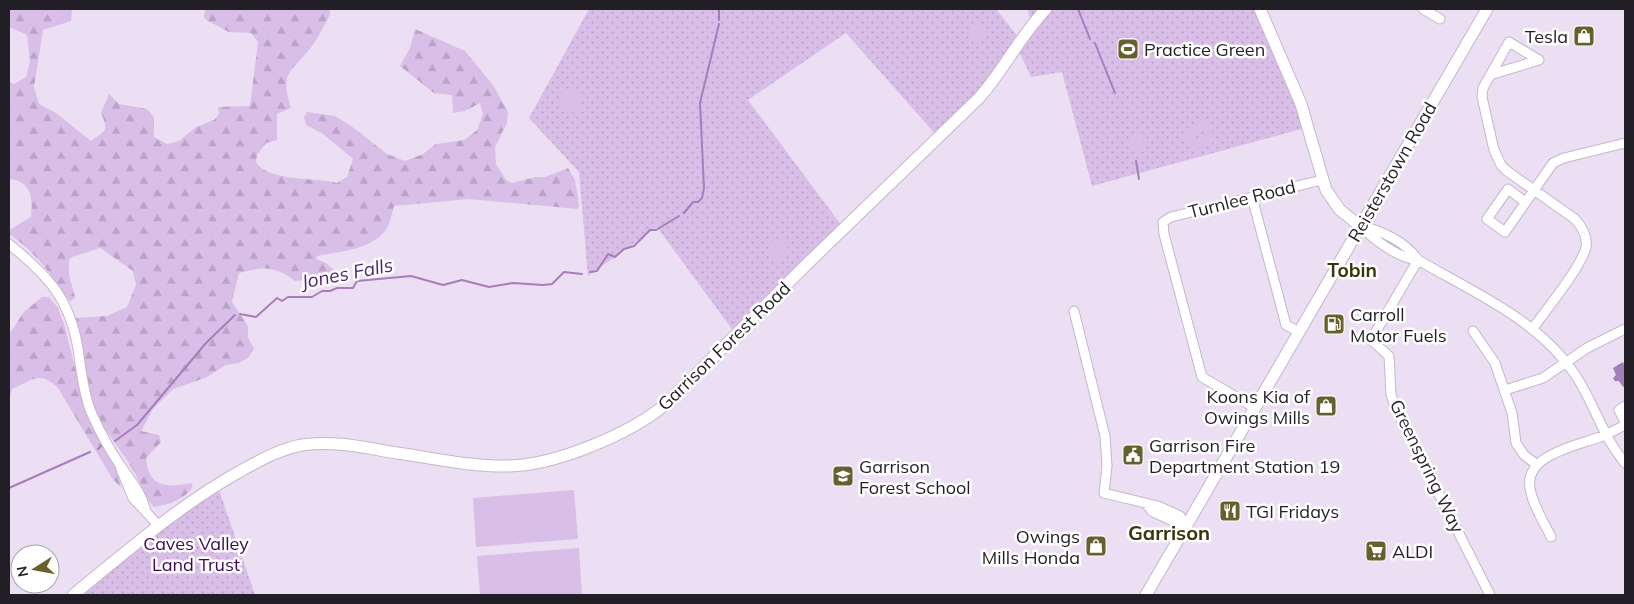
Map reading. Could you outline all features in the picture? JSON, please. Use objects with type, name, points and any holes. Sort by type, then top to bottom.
[{"type":"main road","name":"Garrison Forest Road","points":[[73,595],[203,493],[249,466],[279,452],[302,445],[330,444],[480,464],[523,465],[561,456],[602,441],[644,421],[666,404],[806,265],[979,98],[999,74],[1028,30],[1046,9]]},
{"type":"main road","points":[[1260,9],[1301,104],[1322,180],[1336,206],[1360,226]]},
{"type":"main road","name":"Reisterstown Road","points":[[1146,595],[1487,9]]},
{"type":"street","points":[[1423,9],[1440,19]]},
{"type":"street","points":[[1493,74],[1539,60],[1509,42],[1493,74],[1483,88],[1482,97],[1494,150],[1501,165],[1507,171],[1575,219],[1583,230],[1586,242],[1581,260],[1533,328]]},
{"type":"street","points":[[1525,202],[1508,190],[1487,219],[1505,232],[1548,169],[1558,160],[1625,143]]},
{"type":"street","name":"Turnlee Road","points":[[1255,408],[1202,377],[1164,234],[1163,222],[1171,217],[1322,180]]},
{"type":"street","points":[[1252,197],[1286,325],[1299,332]]},
{"type":"street","points":[[1360,226],[1372,238],[1408,259],[1418,260],[1533,328],[1566,362],[1583,389],[1606,435],[1625,462]]},
{"type":"street","points":[[9,244],[41,271],[63,301],[76,335],[84,388],[90,410],[120,465],[136,485],[146,511],[159,526]]},
{"type":"street","name":"Greenspring Way","points":[[1418,260],[1371,340],[1389,356],[1391,394],[1394,407],[1490,595]]},
{"type":"street","points":[[1074,311],[1105,436],[1107,466],[1104,493],[1147,505],[1158,506],[1180,516],[1186,527]]},
{"type":"street","points":[[1505,390],[1543,378],[1596,343],[1625,329]]},
{"type":"street","points":[[1473,331],[1495,363],[1512,413],[1516,443],[1524,455],[1536,464]]},
{"type":"street","points":[[1551,537],[1530,489],[1531,474],[1536,464],[1553,454],[1606,435],[1625,423],[1619,410],[1625,406]]},
{"type":"green space","points":[[9,9],[72,9],[71,21],[43,30],[34,87],[39,104],[56,113],[91,141],[105,130],[105,123],[101,113],[109,94],[119,104],[147,109],[154,117],[154,137],[167,144],[179,141],[196,127],[214,120],[219,114],[218,107],[250,106],[258,42],[251,33],[229,32],[206,20],[204,17],[205,9],[330,9],[330,15],[317,39],[293,67],[287,79],[286,86],[291,108],[277,114],[277,140],[266,143],[257,155],[256,162],[262,168],[281,176],[337,183],[347,177],[353,159],[323,134],[306,125],[304,117],[307,112],[335,116],[354,128],[387,154],[405,161],[423,154],[436,144],[464,140],[477,130],[483,114],[480,103],[465,111],[453,113],[452,95],[434,93],[400,66],[410,48],[415,29],[465,51],[493,85],[508,112],[507,123],[495,147],[496,164],[506,180],[512,183],[535,177],[545,177],[568,168],[575,180],[579,206],[577,209],[469,199],[394,206],[388,226],[375,240],[357,248],[317,256],[316,259],[326,263],[335,271],[322,279],[295,281],[281,272],[268,269],[255,269],[239,273],[232,302],[248,326],[248,337],[254,349],[248,358],[239,363],[226,365],[205,378],[173,389],[153,409],[141,431],[159,435],[161,442],[146,458],[150,475],[155,480],[166,485],[191,483],[193,486],[190,491],[176,501],[154,507],[129,463],[106,430],[93,404],[89,392],[76,318],[107,316],[127,307],[136,285],[133,271],[100,248],[72,257],[69,260],[69,275],[75,297],[70,302],[35,257],[9,234],[11,229],[31,217],[32,204],[27,187],[17,180],[9,179],[9,82],[14,84],[26,77],[30,62],[27,35],[9,27]]},
{"type":"green space","points":[[589,9],[996,9],[1019,38],[1031,21],[1027,9],[1256,9],[1305,128],[1092,186],[1062,72],[1031,77],[1016,45],[999,69],[936,135],[846,33],[748,100],[842,226],[734,332],[657,227],[588,276],[579,172],[529,118]]},
{"type":"green space","points":[[973,25],[981,25],[986,30],[984,41],[973,43],[968,38],[968,30]]},
{"type":"green space","name":"Practice Green","points":[[1128,38],[1136,41],[1139,49],[1136,57],[1128,60],[1120,57],[1117,49],[1120,41]]},
{"type":"green space","points":[[573,86],[580,97],[580,105],[572,113],[563,108],[559,99],[562,92]]},
{"type":"green space","points":[[1206,120],[1210,129],[1186,139],[1182,130]]},
{"type":"green space","points":[[1212,132],[1216,141],[1192,151],[1188,142]]},
{"type":"green space","points":[[1136,134],[1143,136],[1143,149],[1136,154],[1130,147],[1132,137]]},
{"type":"green space","points":[[778,240],[785,243],[788,250],[785,257],[778,260],[771,257],[768,250],[771,243]]},
{"type":"green space","points":[[42,297],[49,297],[58,308],[65,327],[86,413],[116,467],[121,488],[112,478],[58,388],[46,379],[36,378],[12,389],[9,399],[9,335],[23,313]]},
{"type":"green space","name":"Caves Valley Land Trust","points":[[218,487],[255,595],[77,595],[185,508]]},
{"type":"green space","points":[[574,490],[578,539],[476,547],[473,498]]},
{"type":"green space","points":[[579,548],[582,595],[480,595],[477,556]]},
{"type":"water","points":[[1623,362],[1625,366],[1625,386],[1623,387],[1619,381],[1615,381],[1613,378],[1616,375],[1613,368]]},
{"type":"waterway","name":"Jones Falls","points":[[719,9],[719,20]]},
{"type":"waterway","points":[[1078,9],[1090,39]]},
{"type":"waterway","name":"Jones Falls","points":[[684,213],[693,202],[698,202],[702,198],[704,188],[700,103],[719,24]]},
{"type":"waterway","points":[[1095,43],[1115,93]]},
{"type":"waterway","points":[[1136,161],[1139,179]]},
{"type":"waterway","name":"Jones Falls","points":[[590,272],[597,271],[608,254],[615,257],[624,249],[634,246],[650,230],[656,230],[679,216]]},
{"type":"waterway","name":"Jones Falls","points":[[240,314],[256,317],[277,298],[282,301],[288,297],[312,297],[322,291],[330,291],[337,288],[353,288],[357,281],[411,276],[443,285],[462,280],[489,287],[513,283],[552,284],[564,272],[582,274]]},
{"type":"waterway","name":"Jones Falls","points":[[115,441],[137,425],[206,343],[235,315]]},
{"type":"waterway","name":"Jones Falls","points":[[98,449],[102,445]]},
{"type":"waterway","name":"Jones Falls","points":[[9,488],[90,452]]},
{"type":"place","name":"Tesla","points":[[1584,36]]},
{"type":"place","name":"Practice Green","points":[[1128,49]]},
{"type":"place","name":"Carroll Motor Fuels","points":[[1334,324]]},
{"type":"place","name":"Koons Kia of Owings Mills","points":[[1326,406]]},
{"type":"place","name":"Garrison Fire Department Station 19","points":[[1133,455]]},
{"type":"place","name":"Garrison Forest School","points":[[843,476]]},
{"type":"place","name":"TGI Fridays","points":[[1230,511]]},
{"type":"place","name":"Owings Mills Honda","points":[[1096,546]]},
{"type":"place","name":"ALDI","points":[[1376,551]]},
{"type":"district","name":"Tobin","points":[[1352,270]]},
{"type":"district","name":"Garrison","points":[[1169,532]]}]
